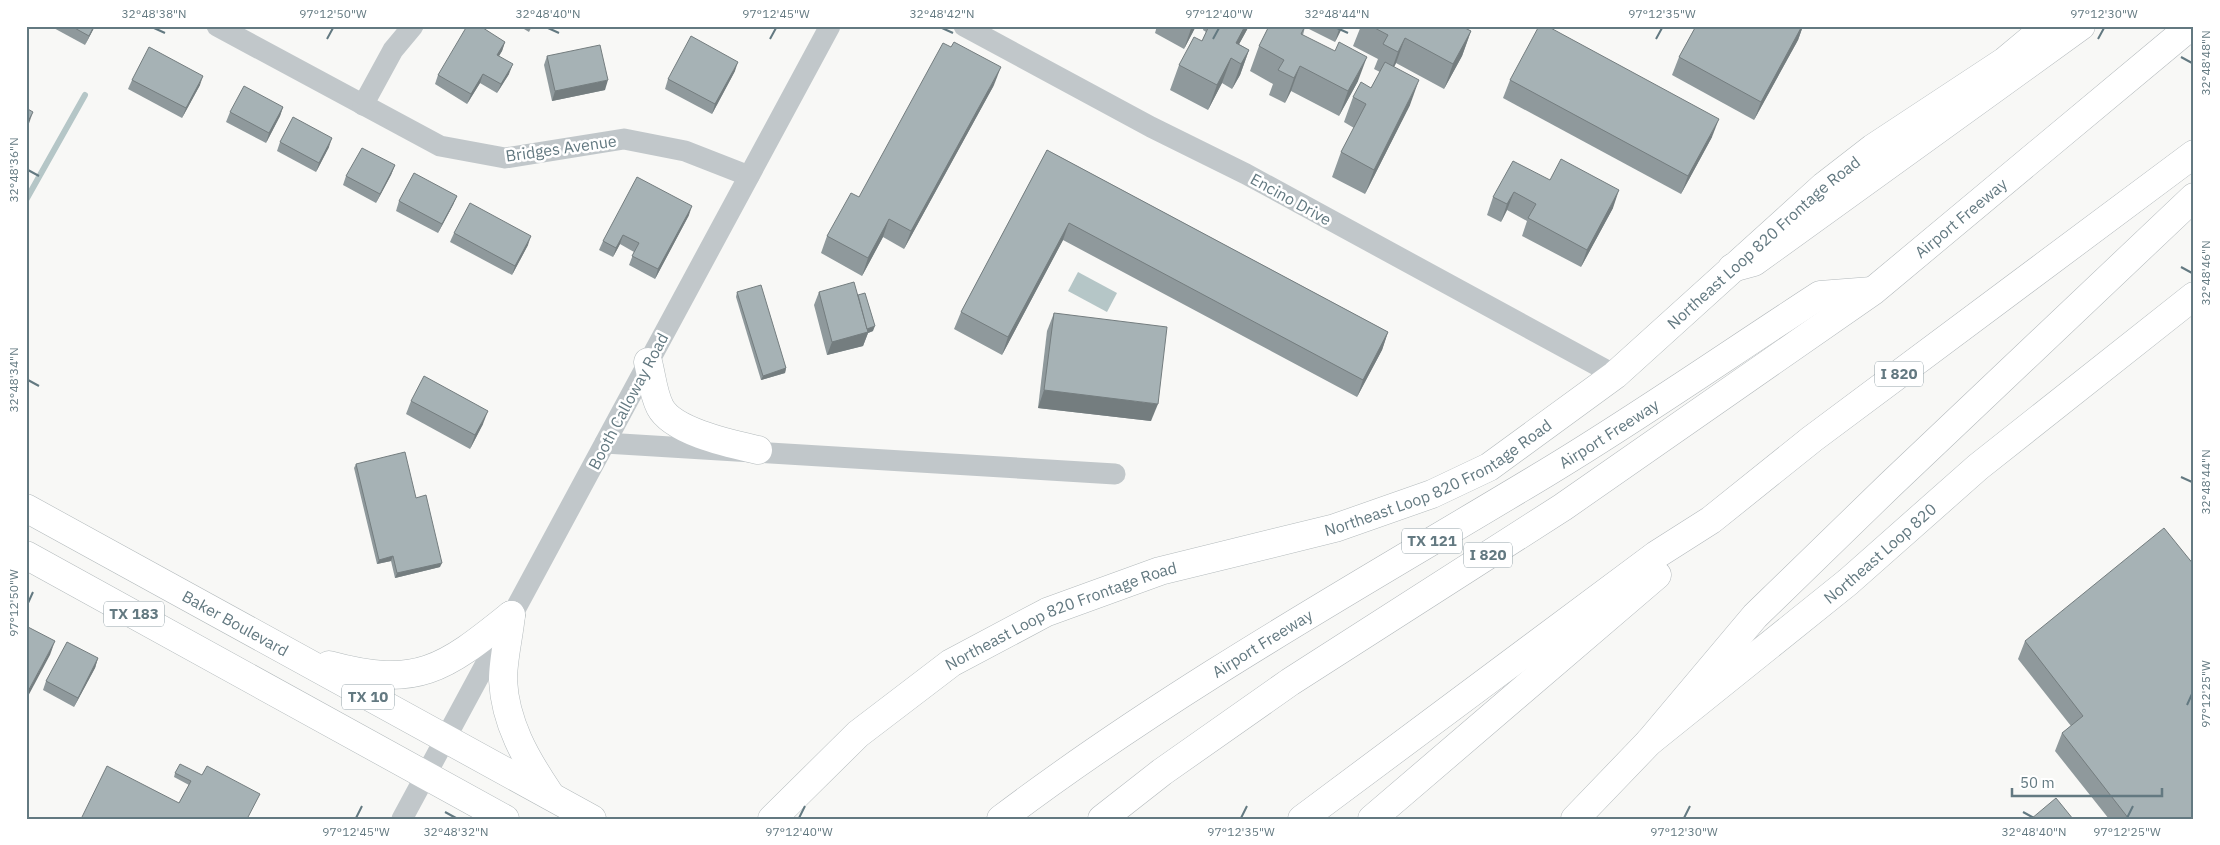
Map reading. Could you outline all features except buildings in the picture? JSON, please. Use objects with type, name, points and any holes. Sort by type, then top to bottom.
[{"type":"main road","name":"Northeast Loop 820 Frontage Road","points":[[772,819],[858,734],[951,663],[1047,612],[1160,571],[1335,528],[1432,494],[1489,467],[1615,375],[1824,186],[1873,148],[2005,61],[2047,26]]},
{"type":"main road","points":[[1732,268],[1754,262],[2081,26]]},
{"type":"main road","name":"Airport Freeway","points":[[1001,819],[1056,777],[1238,658],[1549,471],[1820,295],[1873,290],[2191,26]]},
{"type":"main road","name":"I 820","points":[[1372,819],[1667,567],[1711,520],[1812,438],[2194,154]]},
{"type":"main road","points":[[1649,742],[1755,616],[1890,485],[2194,197]]},
{"type":"main road","name":"I 820","points":[[1102,819],[1162,772],[1290,682],[1563,507],[1873,290]]},
{"type":"main road","name":"Northeast Loop 820","points":[[1575,819],[1649,742],[1848,582],[1978,467],[2194,296]]},
{"type":"main road","points":[[648,362],[655,395],[661,409],[671,419],[711,438],[758,450]]},
{"type":"main road","name":"Baker Boulevard","points":[[26,508],[444,739]]},
{"type":"main road","points":[[1302,819],[1656,555],[1711,520]]},
{"type":"main road","name":"TX 183","points":[[26,555],[505,819]]},
{"type":"main road","points":[[292,655],[355,672],[385,676],[418,672],[443,665],[463,653],[511,615]]},
{"type":"main road","points":[[511,615],[503,680],[508,713],[528,762],[551,797]]},
{"type":"main road","name":"TX 10","points":[[444,739],[592,819]]},
{"type":"street","points":[[363,105],[394,50],[413,26]]},
{"type":"street","name":"Booth Calloway Road","points":[[402,819],[830,26]]},
{"type":"street","name":"Encino Drive","points":[[964,26],[1151,127],[1246,174],[1615,375]]},
{"type":"street","name":"Bridges Avenue","points":[[222,28],[440,146],[505,158],[624,139],[685,151],[749,176]]},
{"type":"street","points":[[605,442],[758,450],[1115,474]]},
{"type":"shaded area","points":[[1078,272],[1117,293],[1107,312],[1068,291]]},
{"type":"waterway","points":[[26,200],[85,95]]}]
